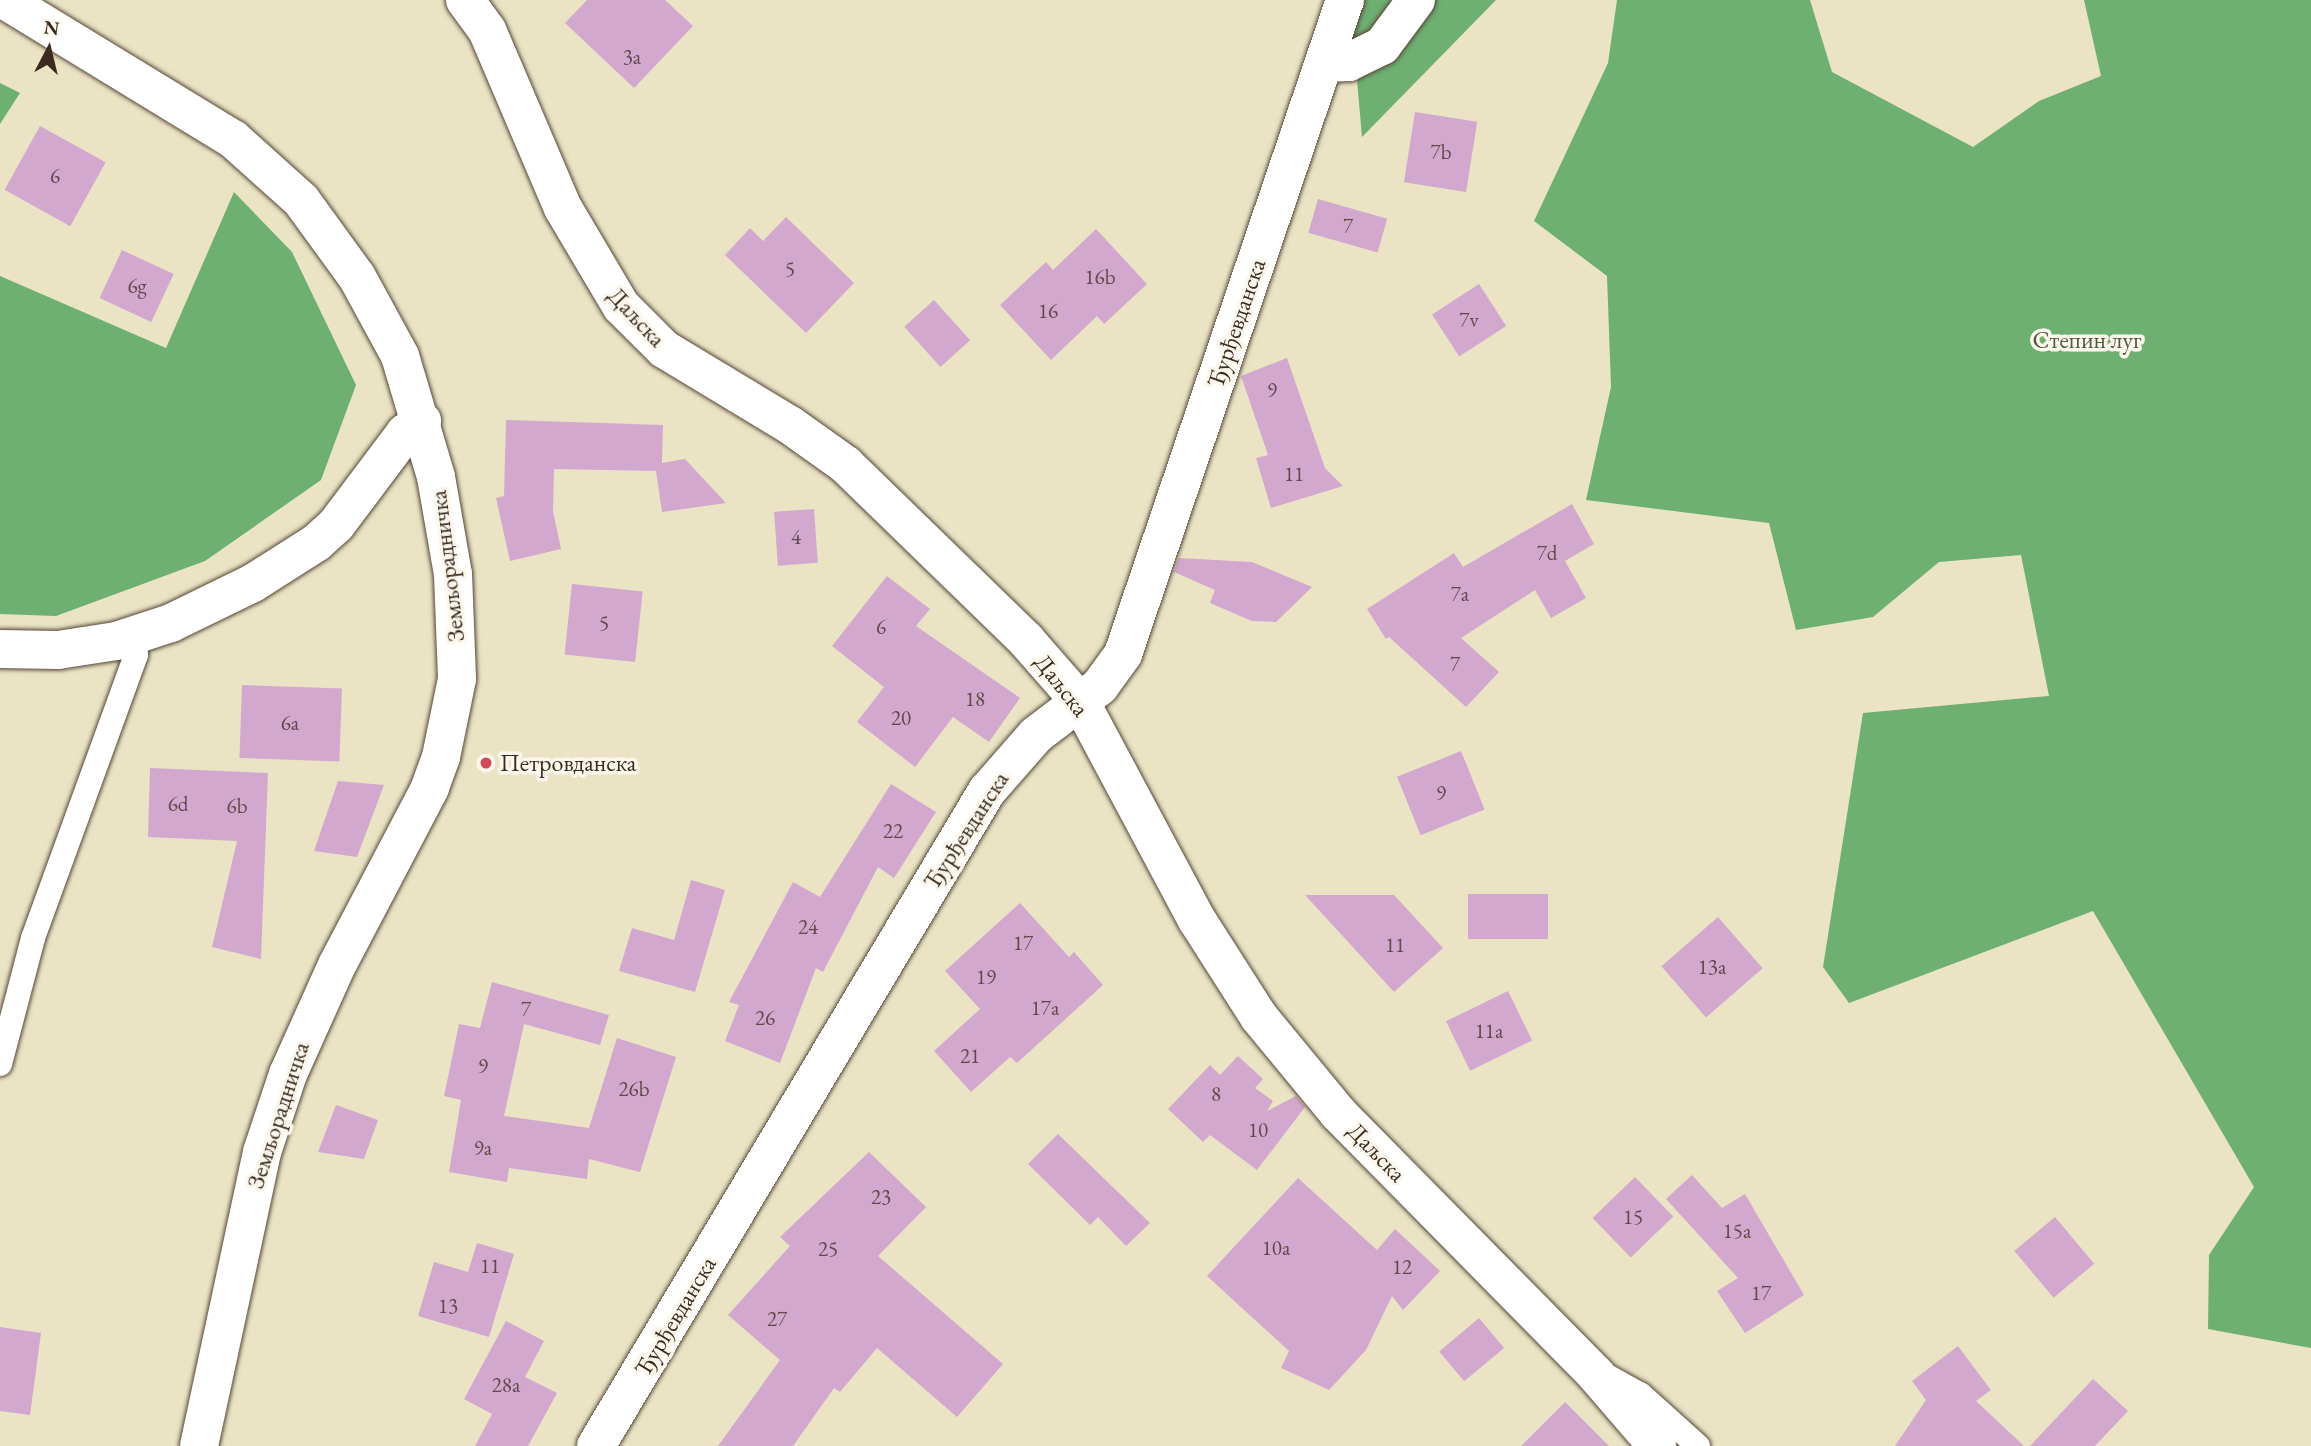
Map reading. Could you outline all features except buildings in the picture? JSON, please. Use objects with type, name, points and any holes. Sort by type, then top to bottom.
[{"type":"street","name":"Земљорадничка","points":[[5,0],[233,139],[270,167],[316,220],[377,310],[400,356],[422,421],[446,523],[456,600],[457,679],[452,717],[430,788],[337,965],[288,1074],[259,1164],[199,1446]]},
{"type":"street","name":"Даљска","points":[[465,0],[487,30],[563,208],[597,271],[644,333],[846,465],[1018,631],[1081,703],[1197,920],[1259,1017],[1338,1113],[1596,1375],[1657,1446]]},
{"type":"street","name":"Ђурђевданска","points":[[596,1446],[987,791],[1037,735],[1100,686],[1123,654],[1345,0]]},
{"type":"street","points":[[1324,63],[1349,61],[1382,46],[1416,0]]},
{"type":"street","points":[[0,649],[88,647],[135,635],[223,599],[316,543],[350,507],[405,433],[422,421]]},
{"type":"lane","points":[[0,1065],[33,938],[136,654],[135,635]]},
{"type":"lane","points":[[1596,1375],[1608,1376],[1640,1394],[1698,1446]]},
{"type":"green space","points":[[1350,0],[1496,0],[1362,137]]},
{"type":"green space","name":"Степин луг","points":[[1617,0],[1810,0],[1832,72],[1973,147],[2039,101],[2101,76],[2084,0],[2311,0],[2311,1348],[2208,1329],[2209,1255],[2254,1187],[2093,911],[1849,1003],[1823,967],[1863,713],[2049,696],[2021,555],[1939,562],[1873,617],[1796,630],[1769,523],[1586,500],[1611,387],[1607,276],[1534,221],[1608,63]]},
{"type":"green space","points":[[0,83],[20,93],[0,124]]},
{"type":"green space","points":[[234,192],[292,252],[356,385],[321,480],[205,561],[56,616],[0,614],[0,276],[166,348]]},
{"type":"place","name":"Петровданска","points":[[486,763]]}]
